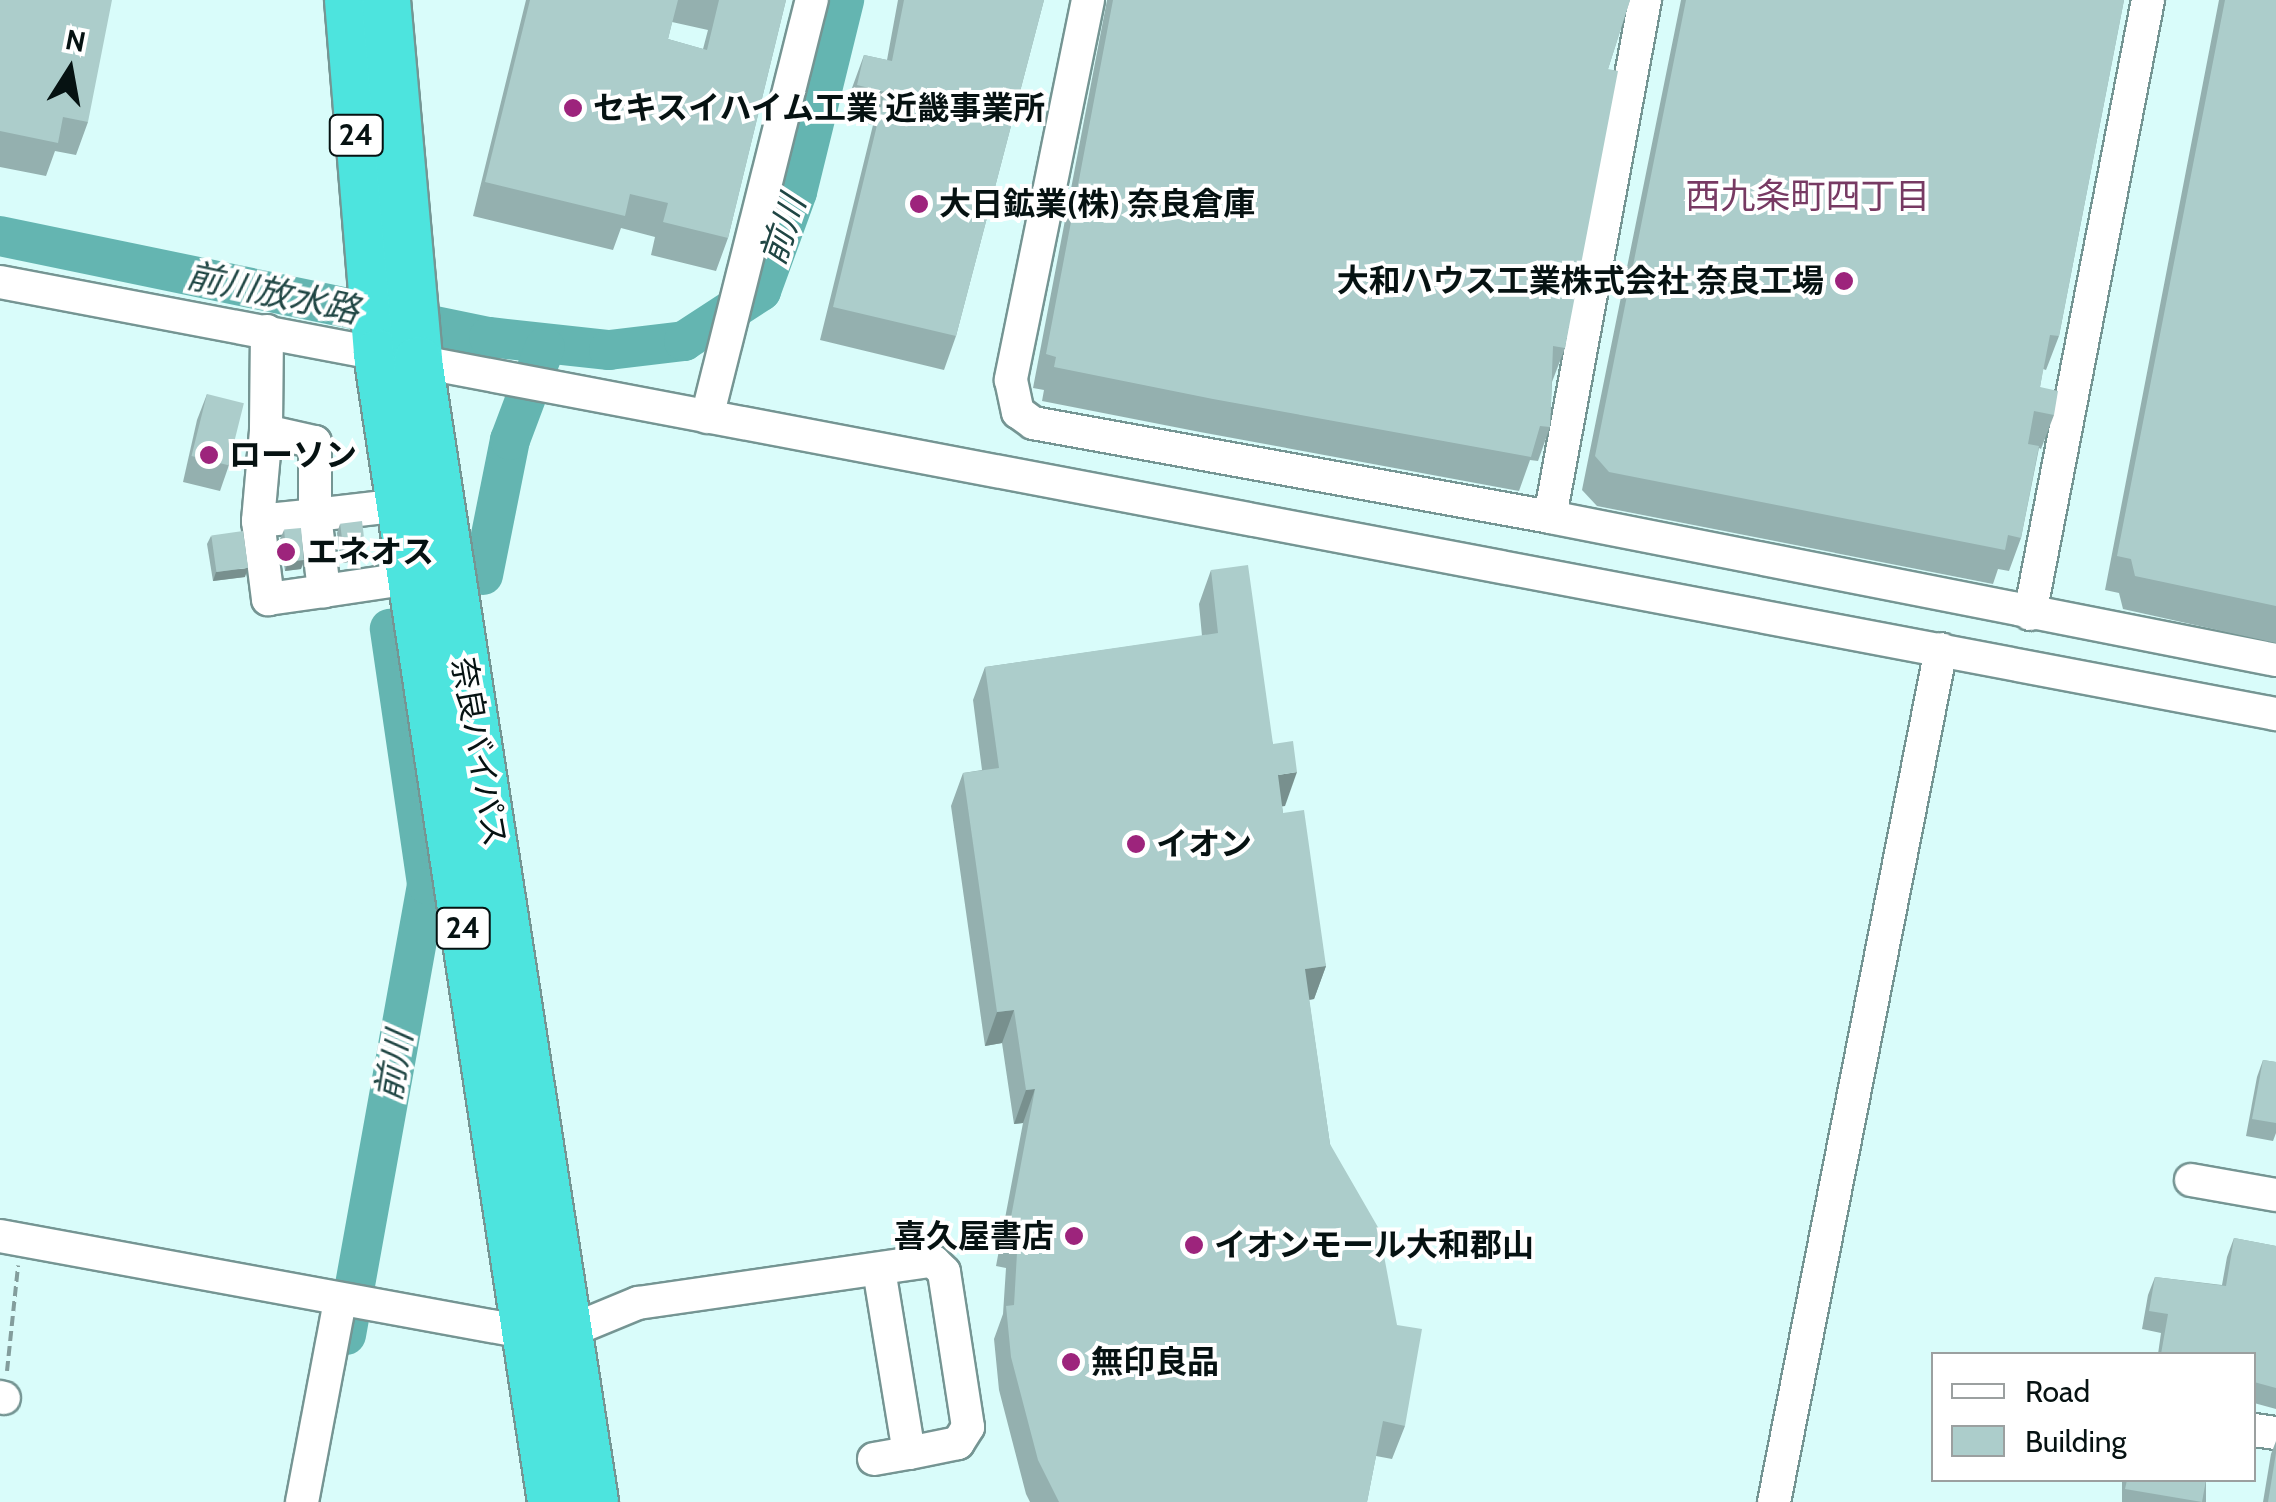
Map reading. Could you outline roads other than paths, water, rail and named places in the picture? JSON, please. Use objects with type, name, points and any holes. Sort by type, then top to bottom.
[{"type":"highway","name":"奈良バイパス","points":[[349,0],[390,270],[397,342],[549,1332],[552,1502]]},
{"type":"highway","name":"奈良バイパス","points":[[386,0],[390,270]]},
{"type":"highway","name":"奈良バイパス","points":[[397,342],[401,505],[411,578],[549,1332],[594,1502]]},
{"type":"street","points":[[707,417],[812,0]]},
{"type":"street","points":[[1088,0],[1011,380],[1018,412],[1033,423],[1550,517],[2276,660]]},
{"type":"street","points":[[1550,517],[1645,0]]},
{"type":"street","points":[[2030,614],[2148,0]]},
{"type":"street","points":[[0,282],[268,331],[397,342],[707,417],[2276,714]]},
{"type":"street","points":[[268,331],[266,431],[258,520],[268,599],[411,578]]},
{"type":"street","points":[[266,431],[315,442],[315,515],[324,591]]},
{"type":"street","points":[[258,520],[401,505]]},
{"type":"street","points":[[1774,1502],[1941,649]]},
{"type":"street","points":[[2191,1180],[2276,1195]]},
{"type":"street","points":[[12,1238],[353,1302],[549,1332],[638,1303],[934,1262],[947,1290],[967,1434],[874,1459]]},
{"type":"street","points":[[879,1269],[909,1452]]},
{"type":"street","points":[[302,1502],[353,1302]]},
{"type":"waterway","name":"前川放水路","points":[[0,236],[489,337],[609,350],[684,341],[761,291],[797,192],[844,0]]},
{"type":"waterway","name":"前川","points":[[483,575],[510,440],[545,347]]},
{"type":"waterway","name":"前川","points":[[346,1335],[427,884],[390,629]]},
{"type":"place","name":"セキスイハイム工業 近畿事業所","points":[[573,108]]},
{"type":"place","name":"大日鉱業(株) 奈良倉庫","points":[[919,204]]},
{"type":"place","name":"大和ハウス工業株式会社 奈良工場","points":[[1844,281]]},
{"type":"place","name":"ローソン","points":[[209,455]]},
{"type":"place","name":"エネオス","points":[[286,552]]},
{"type":"place","name":"イオン","points":[[1136,844]]},
{"type":"place","name":"喜久屋書店","points":[[1074,1236]]},
{"type":"place","name":"イオンモール大和郡山","points":[[1194,1245]]},
{"type":"place","name":"無印良品","points":[[1071,1362]]},
{"type":"district","name":"西九条町四丁目","points":[[1808,196]]}]
